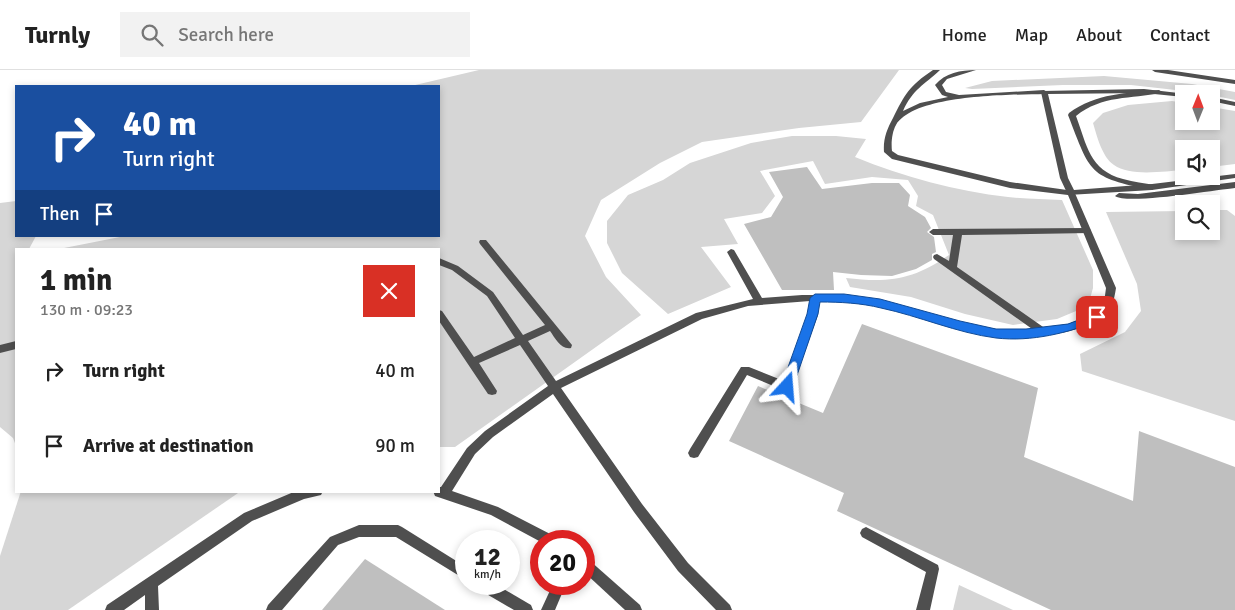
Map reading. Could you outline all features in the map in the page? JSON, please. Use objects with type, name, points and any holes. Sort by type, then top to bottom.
[{"type":"street","points":[[937,70],[918,82],[905,97],[887,141],[888,152],[895,157],[1010,185],[1071,194],[1138,196],[1235,185]]},
{"type":"street","points":[[962,97],[944,94],[938,85],[945,78],[973,70]]},
{"type":"street","points":[[1155,70],[1235,82]]},
{"type":"street","points":[[894,122],[908,111],[947,98],[1080,90],[1175,94]]},
{"type":"street","points":[[531,530],[494,511],[441,492],[471,451],[489,434],[554,388],[699,316],[759,302],[844,298],[880,303],[960,326],[996,333],[1026,334],[1069,328],[1097,317],[1109,304],[1111,288],[1064,178],[1044,92]]},
{"type":"street","points":[[1152,187],[1122,181],[1105,174],[1092,164],[1072,115],[1080,107],[1096,101],[1159,92]]},
{"type":"street","points":[[1220,101],[1235,104]]},
{"type":"street","points":[[1071,194],[1152,187],[1235,176]]},
{"type":"street","points":[[933,232],[1087,231]]},
{"type":"street","points":[[952,268],[958,232]]},
{"type":"street","points":[[483,242],[567,345]]},
{"type":"street","points":[[731,252],[759,302]]},
{"type":"street","points":[[937,257],[1042,332]]},
{"type":"street","points":[[440,261],[455,268],[490,294],[638,508],[683,567],[725,610]]},
{"type":"street","points":[[694,453],[745,370],[787,387],[813,314],[815,298]]},
{"type":"street","points":[[440,315],[492,391]]},
{"type":"street","points":[[472,362],[552,326]]},
{"type":"street","points":[[0,349],[15,345]]},
{"type":"street","points":[[112,610],[248,518],[308,493]]},
{"type":"street","points":[[273,610],[334,541],[359,531],[398,531],[455,567]]},
{"type":"street","points":[[866,533],[932,569],[922,610]]},
{"type":"street","points":[[595,574],[635,610]]},
{"type":"street","points":[[151,584],[152,610]]},
{"type":"street","points":[[501,595],[526,610]]},
{"type":"street","points":[[548,610],[555,595]]},
{"type":"shaded area","points":[[479,70],[899,70],[861,122],[799,128],[702,142],[660,163],[601,200],[585,236],[606,277],[641,315],[455,447],[440,447],[440,248],[64,248],[120,237],[440,237],[440,85],[415,85]]},
{"type":"shaded area","points":[[1104,76],[1197,85],[1175,85],[1175,90],[1131,85],[965,88],[992,81]]},
{"type":"shaded area","points":[[1220,89],[1235,92],[1235,100],[1220,97]]},
{"type":"shaded area","points":[[1175,102],[1175,130],[1220,130],[1220,108],[1235,111],[1235,164],[1220,166],[1220,140],[1175,140],[1175,171],[1138,172],[1121,169],[1106,157],[1100,146],[1093,123],[1103,113],[1128,105]]},
{"type":"shaded area","points":[[792,136],[836,136],[866,139],[855,157],[911,177],[949,187],[988,194],[1015,198],[1062,200],[1093,270],[1093,288],[1088,306],[1057,319],[1013,325],[965,314],[911,297],[850,287],[846,278],[888,280],[900,278],[924,270],[949,255],[933,215],[916,206],[918,196],[908,180],[872,177],[825,184],[813,161],[760,171],[775,196],[762,213],[724,219],[738,244],[701,247],[731,287],[668,314],[622,273],[607,243],[607,221],[628,195],[663,180],[690,163],[751,143]]},
{"type":"shaded area","points":[[15,201],[15,237],[35,237],[30,248],[15,248],[15,443],[13,438],[0,427],[0,203]]},
{"type":"shaded area","points":[[1220,210],[1227,210],[1235,216],[1235,421],[1082,371],[1080,354],[1125,332],[1141,311],[1137,284],[1106,212],[1175,211],[1175,240],[1220,240]]},
{"type":"shaded area","points":[[20,493],[238,493],[68,610],[0,610],[0,556]]},
{"type":"shaded area","points":[[959,585],[1013,610],[953,610]]},
{"type":"building","points":[[807,167],[822,189],[872,183],[899,183],[910,195],[908,206],[925,217],[931,228],[927,232],[934,237],[936,252],[932,254],[932,260],[916,269],[892,276],[833,272],[834,290],[782,290],[744,224],[771,217],[783,197],[769,172]]},
{"type":"building","points":[[862,324],[1038,388],[1024,457],[1133,501],[1139,431],[1235,467],[1235,610],[1051,610],[837,511],[844,493],[729,441],[758,386],[823,413]]},
{"type":"building","points":[[365,559],[445,610],[322,610]]},
{"type":"route","points":[[787,387],[813,314],[815,298],[844,298],[880,303],[960,326],[996,333],[1026,334],[1069,328],[1097,317]]}]
